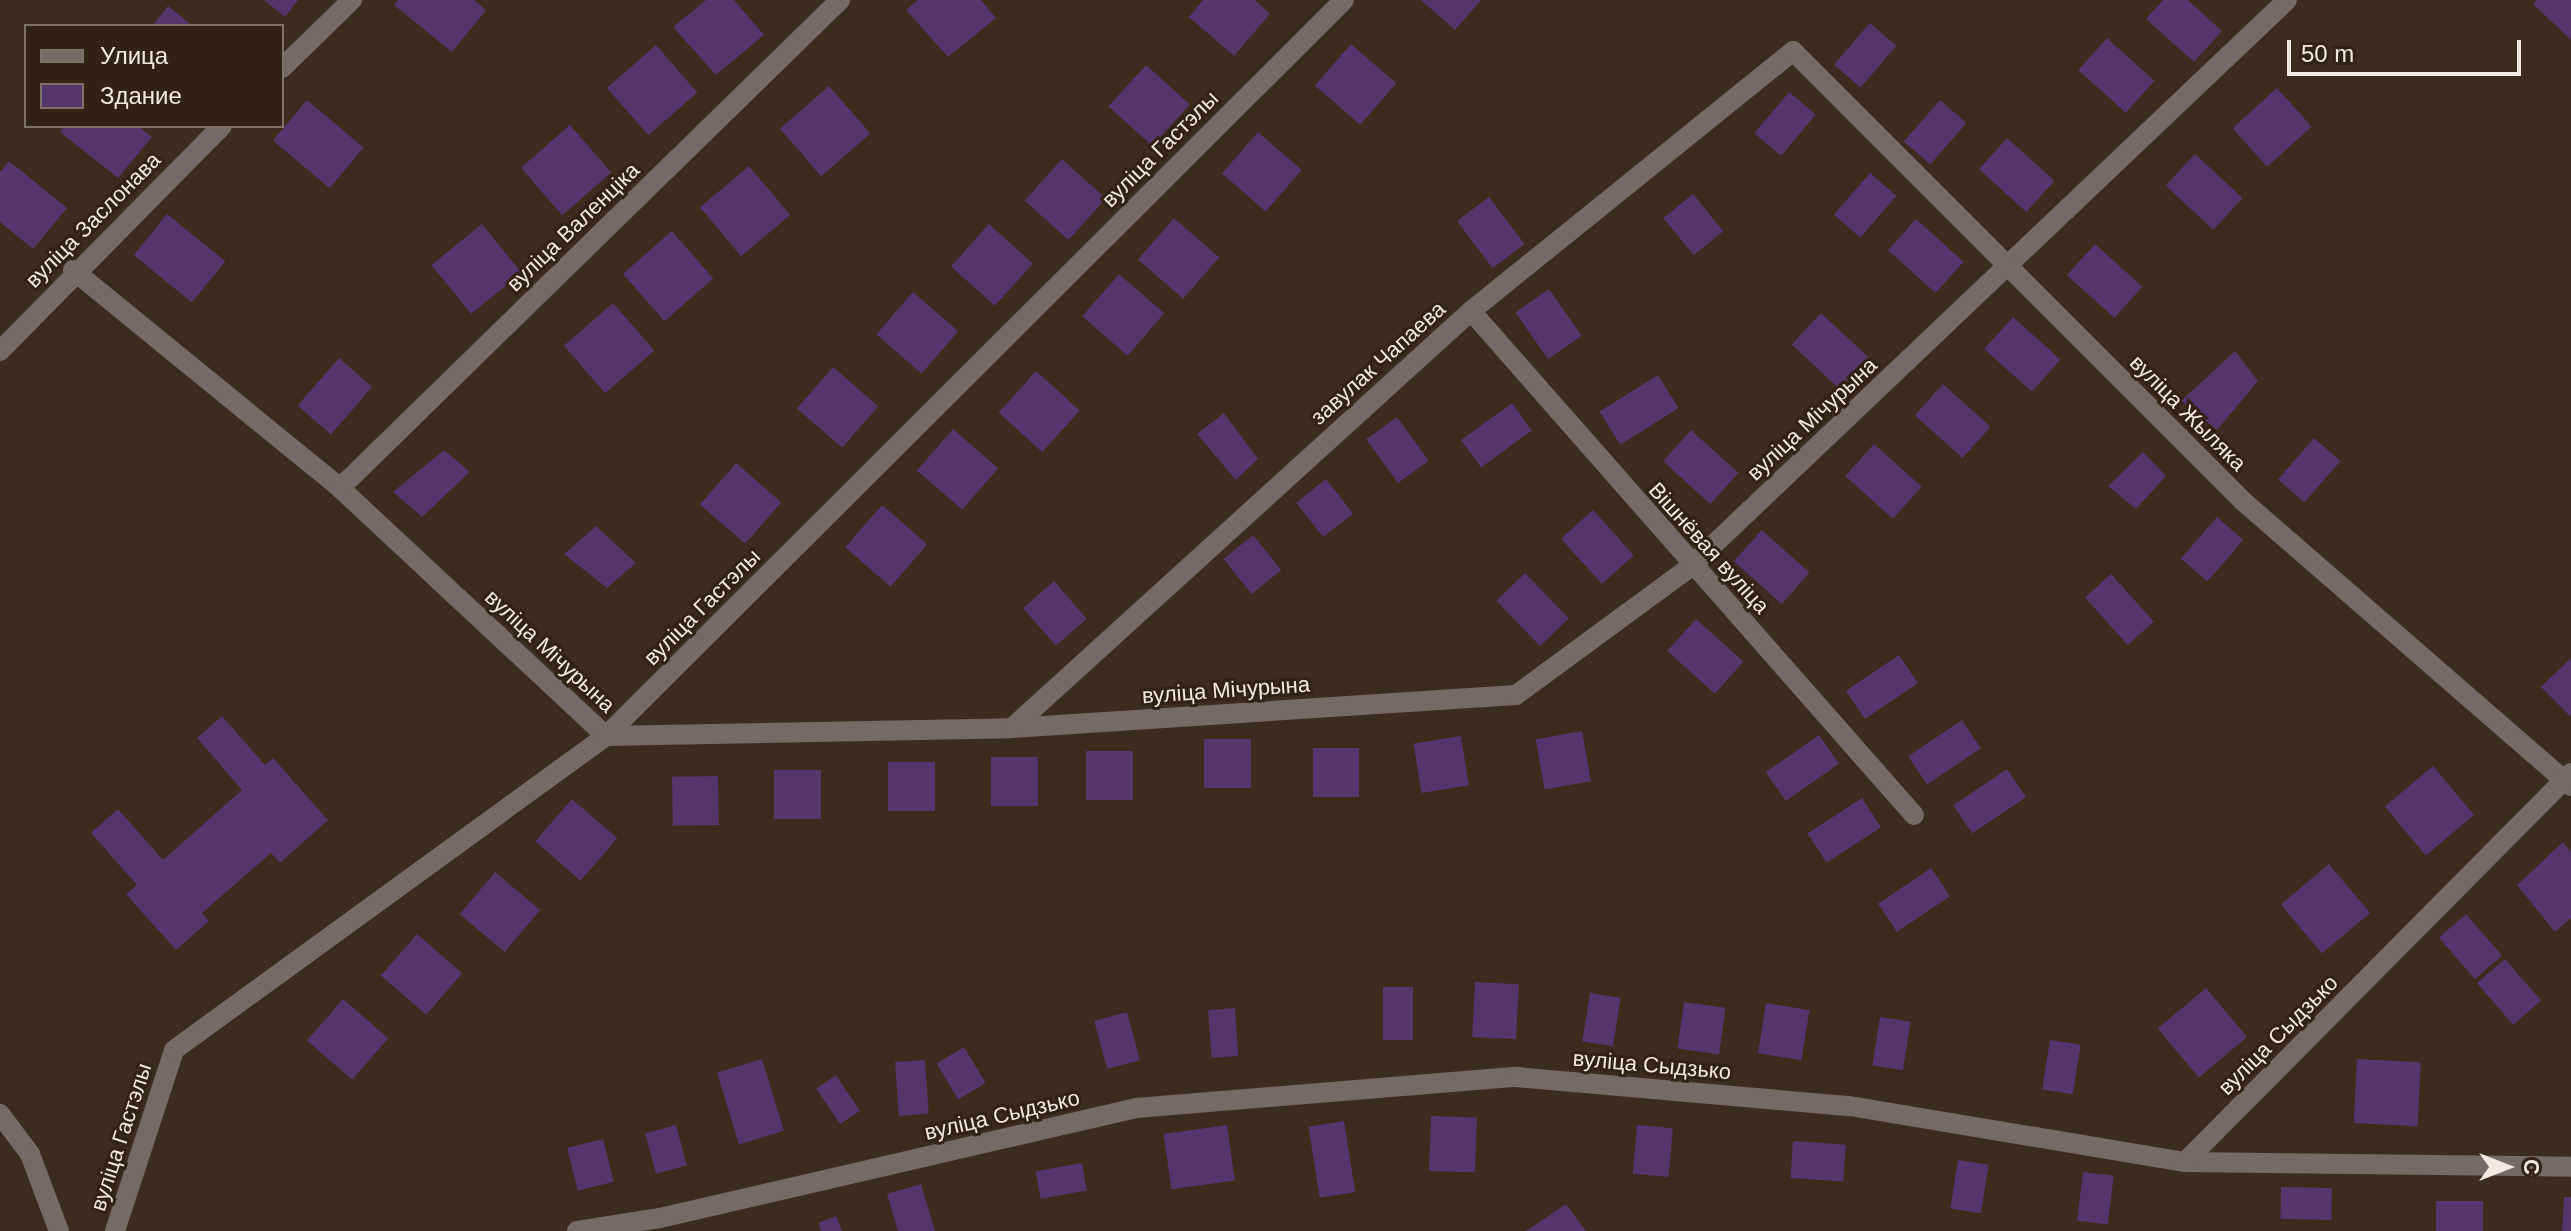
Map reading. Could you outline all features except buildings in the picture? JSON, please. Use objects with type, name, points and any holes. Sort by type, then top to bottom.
[{"type":"street","points":[[284,66],[352,0]]},
{"type":"street","name":"вуліца Валенціка","points":[[340,488],[840,0]]},
{"type":"street","name":"вуліца Гастэлы","points":[[115,1231],[174,1050],[606,736],[1344,0]]},
{"type":"street","name":"вуліца Мічурына","points":[[73,270],[340,488],[606,736],[1012,728],[1516,695],[1690,567],[2287,0]]},
{"type":"street","name":"вуліца Жыляка","points":[[1793,51],[2004,266],[2244,502],[2569,780]]},
{"type":"street","name":"завулак Чапаева","points":[[1012,728],[1471,311],[1793,51]]},
{"type":"street","name":"вуліца Заслонава","points":[[0,351],[73,270],[220,128]]},
{"type":"street","name":"Вішнёвая вуліца","points":[[1471,311],[1690,567],[1812,694],[1914,815]]},
{"type":"street","name":"вуліца Сыдзько","points":[[577,1231],[660,1218],[1136,1108],[1516,1077],[1850,1106],[2185,1162],[2569,780]]},
{"type":"street","points":[[0,1114],[30,1154],[59,1231]]},
{"type":"street","points":[[2185,1162],[2571,1167]]}]
